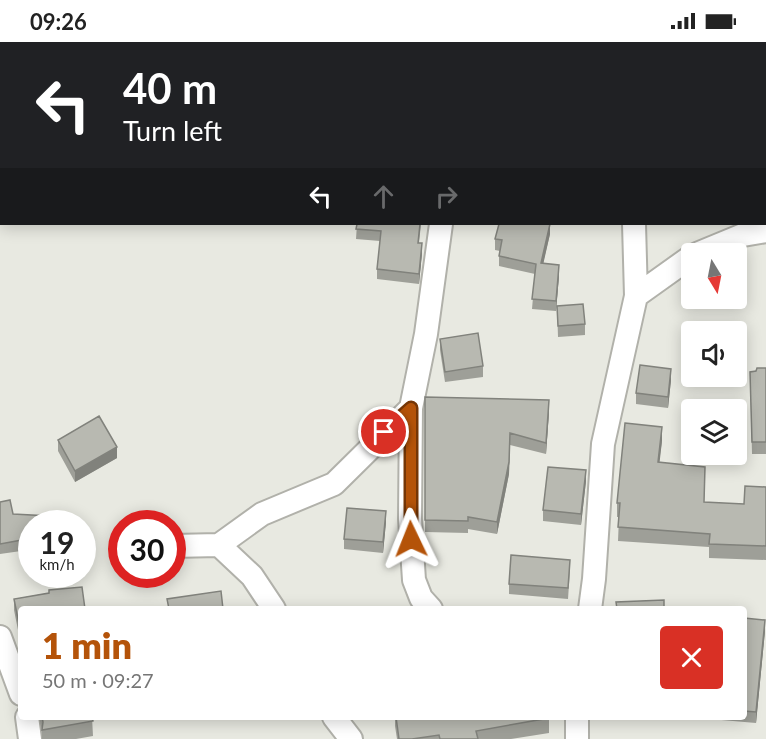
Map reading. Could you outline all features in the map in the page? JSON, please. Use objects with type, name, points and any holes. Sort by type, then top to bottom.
[{"type":"street","points":[[428,606],[421,598],[414,580],[410,519],[411,408],[426,334],[441,225]]},
{"type":"street","points":[[590,606],[603,444],[636,296],[634,225]]},
{"type":"street","points":[[725,243],[766,231]]},
{"type":"street","points":[[636,296],[681,264]]},
{"type":"street","points":[[186,546],[219,545],[262,513],[334,484],[411,408]]},
{"type":"street","points":[[219,545],[252,576],[272,606]]},
{"type":"street","points":[[0,637],[18,686]]},
{"type":"street","points":[[27,720],[30,739]]},
{"type":"street","points":[[336,720],[351,739]]},
{"type":"street","points":[[577,720],[577,739]]},
{"type":"building","points":[[357,225],[420,225],[418,243],[422,243],[419,274],[377,269],[381,231],[356,229]]},
{"type":"building","points":[[499,225],[550,225],[541,263],[559,265],[556,301],[532,299],[536,264],[499,256],[502,240],[495,239]]},
{"type":"building","points":[[583,304],[585,324],[558,326],[557,306]]},
{"type":"building","points":[[478,333],[483,366],[445,372],[440,339]]},
{"type":"building","points":[[640,365],[671,369],[668,397],[636,393]]},
{"type":"building","points":[[757,368],[766,368],[766,442],[752,442],[750,372],[756,371]]},
{"type":"building","points":[[425,397],[549,400],[546,443],[510,433],[509,462],[497,522],[468,517],[468,521],[425,520]]},
{"type":"building","points":[[99,416],[117,447],[75,471],[58,440]]},
{"type":"building","points":[[625,423],[662,427],[658,462],[705,467],[704,502],[744,504],[745,486],[766,487],[766,546],[709,544],[710,534],[618,527],[620,503],[617,503]]},
{"type":"building","points":[[548,467],[586,470],[581,514],[543,510]]},
{"type":"building","points":[[10,500],[13,514],[18,514],[18,541],[0,544],[0,502]]},
{"type":"building","points":[[347,508],[386,511],[383,542],[344,539]]},
{"type":"building","points":[[511,555],[570,560],[568,588],[509,584]]},
{"type":"building","points":[[82,588],[85,606],[18,606],[18,619],[14,599],[49,593],[49,590]]},
{"type":"building","points":[[221,591],[223,606],[168,606],[167,599]]},
{"type":"building","points":[[664,600],[664,606],[617,606],[616,602]]},
{"type":"building","points":[[747,618],[765,620],[756,712],[747,711]]},
{"type":"building","points":[[43,720],[93,721],[42,730]]},
{"type":"building","points":[[396,720],[538,720],[476,731],[478,739],[440,739],[439,735],[399,739]]},
{"type":"route","points":[[384,432],[411,408],[411,539]]}]
